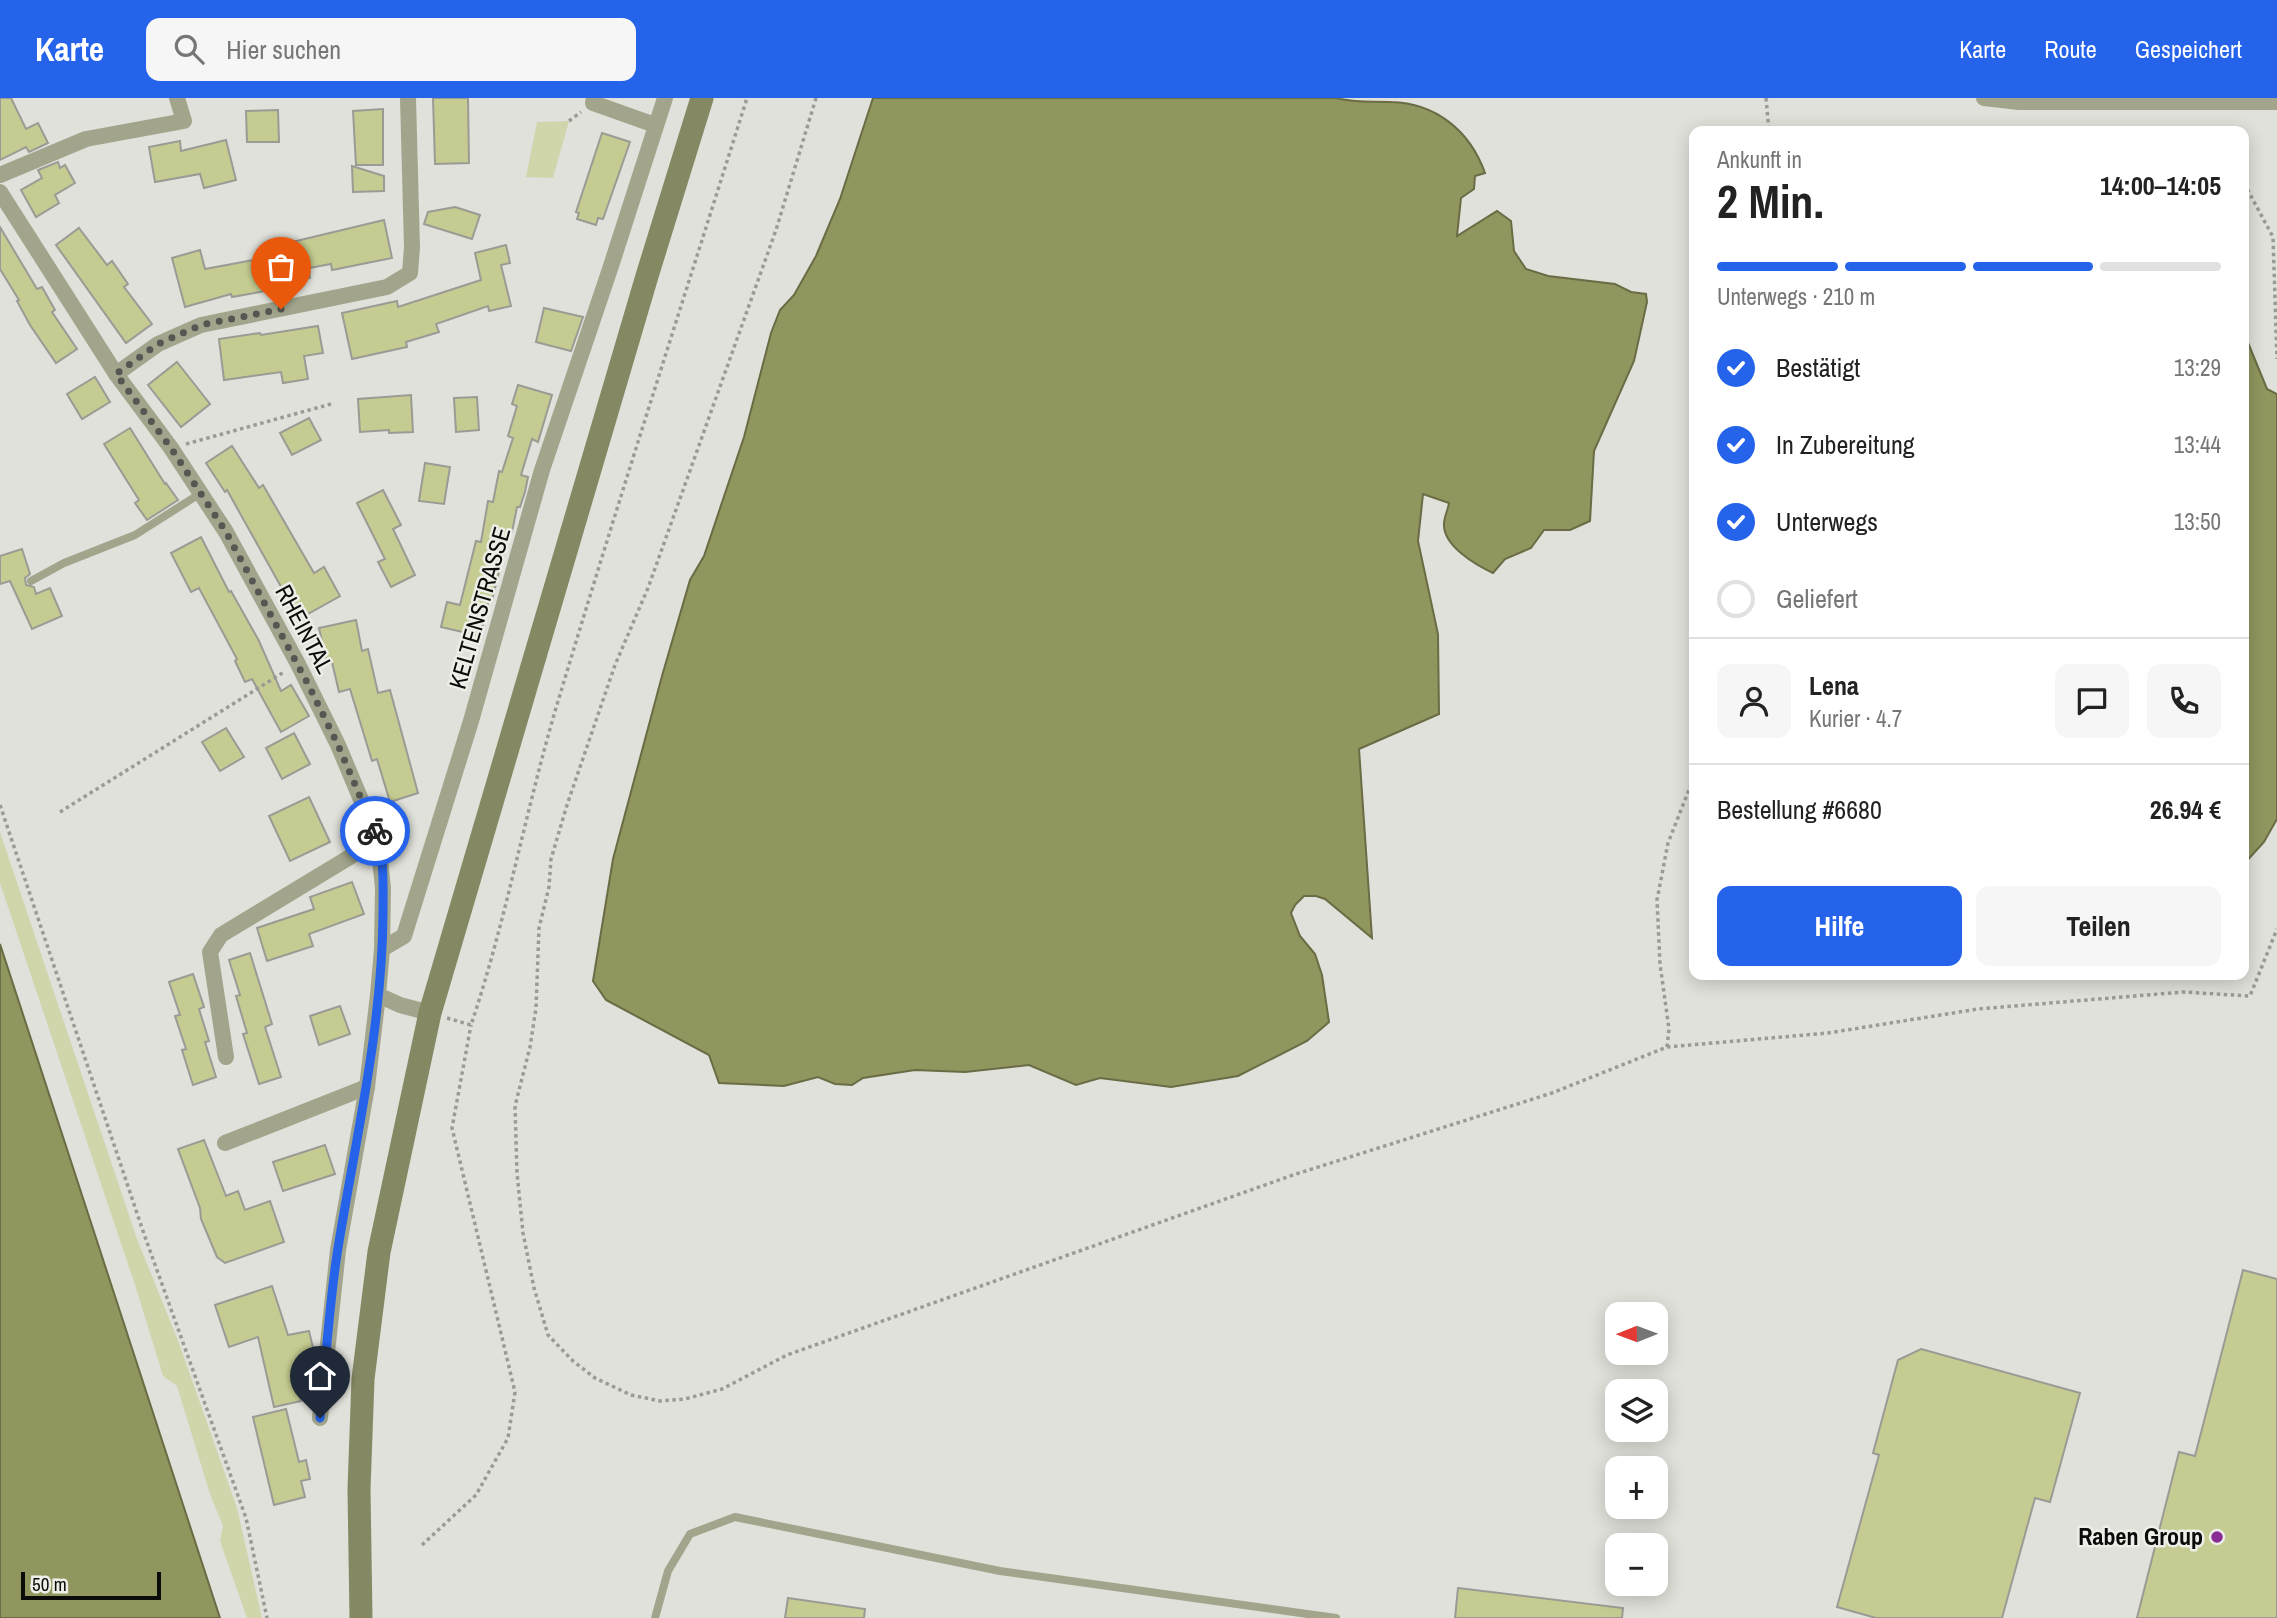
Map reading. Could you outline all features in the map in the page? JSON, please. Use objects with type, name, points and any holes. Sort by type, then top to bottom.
[{"type":"street","points":[[0,175],[86,139],[184,121],[177,98]]},
{"type":"street","points":[[116,374],[158,344],[201,325],[387,287],[410,273],[412,247],[408,98]]},
{"type":"street","points":[[594,98],[593,103],[655,125]]},
{"type":"street","name":"KELTENSTRASSE","points":[[382,948],[404,936],[471,721],[542,470],[665,98]]},
{"type":"street","points":[[361,1618],[359,1489],[363,1379],[379,1252],[430,1013],[643,289],[702,98]]},
{"type":"street","points":[[1984,98],[2019,103],[2277,102]]},
{"type":"street","name":"RHEINTAL","points":[[0,192],[116,374],[171,448],[226,532],[298,664],[338,745],[379,840],[383,888],[378,995],[367,1087],[338,1250],[320,1418]]},
{"type":"street","points":[[226,1057],[210,952],[221,936],[379,840]]},
{"type":"street","points":[[378,995],[400,1005],[430,1013]]},
{"type":"street","points":[[225,1143],[367,1087]]},
{"type":"lane","points":[[31,581],[64,563],[135,535],[201,493]]},
{"type":"lane","points":[[655,1618],[668,1571],[690,1534],[735,1517],[1000,1571],[1336,1618]]},
{"type":"path","points":[[422,1545],[476,1495],[508,1438],[515,1392],[453,1128],[471,1025],[489,971],[558,700],[747,98]]},
{"type":"path","points":[[816,98],[776,230],[648,588],[615,665],[567,805],[551,859],[549,887],[538,928],[536,1008],[530,1047],[514,1106],[523,1234],[534,1288],[548,1335],[573,1361],[595,1378],[631,1395],[660,1401],[685,1398],[722,1388],[787,1355],[1293,1175],[1552,1093],[1667,1046],[1828,1033],[1892,1025],[1978,1009],[2183,992],[2250,996],[2277,929]]},
{"type":"path","points":[[1766,98],[1769,126]]},
{"type":"path","points":[[2249,192],[2273,237],[2277,359]]},
{"type":"path","points":[[171,448],[331,404]]},
{"type":"path","points":[[60,812],[298,664]]},
{"type":"path","points":[[1667,1046],[1669,1029],[1660,964],[1657,900],[1668,843],[1689,790]]},
{"type":"path","points":[[0,805],[140,1221],[246,1518],[267,1618]]},
{"type":"path","points":[[430,1013],[471,1025]]},
{"type":"shaded area","points":[[873,98],[1336,98],[1391,102],[1423,108],[1437,114],[1461,132],[1485,173],[1475,176],[1474,189],[1461,198],[1457,236],[1497,211],[1511,221],[1514,251],[1526,269],[1548,276],[1615,284],[1631,292],[1646,294],[1647,302],[1634,361],[1594,451],[1590,521],[1570,530],[1544,530],[1531,548],[1505,559],[1493,573],[1470,560],[1449,540],[1444,524],[1449,503],[1423,494],[1418,541],[1438,634],[1439,714],[1359,749],[1372,938],[1325,899],[1304,896],[1295,905],[1291,913],[1300,936],[1315,954],[1322,975],[1329,1022],[1307,1041],[1238,1076],[1171,1087],[1100,1078],[1076,1085],[1029,1065],[965,1072],[915,1070],[863,1078],[852,1085],[835,1084],[818,1077],[784,1086],[719,1083],[709,1055],[606,1000],[593,981],[613,859],[690,580],[704,556],[744,437],[771,333],[780,310],[794,295],[816,256],[840,199]]},
{"type":"shaded area","points":[[569,121],[553,178],[526,177],[537,122]]},
{"type":"shaded area","points":[[2249,345],[2267,389],[2277,394],[2277,819],[2264,842],[2249,858]]},
{"type":"shaded area","points":[[0,832],[137,1239],[179,1343],[237,1508],[262,1618],[247,1618],[220,1541],[223,1526],[210,1494],[177,1386],[163,1376],[0,883]]},
{"type":"shaded area","points":[[0,944],[220,1618],[0,1618]]},
{"type":"building","points":[[0,98],[11,98],[26,129],[38,123],[48,143],[29,152],[26,147],[0,160]]},
{"type":"building","points":[[433,98],[468,98],[469,163],[435,164]]},
{"type":"building","points":[[383,109],[383,165],[356,165],[353,111]]},
{"type":"building","points":[[278,110],[279,142],[247,142],[246,111]]},
{"type":"building","points":[[602,133],[630,142],[603,219],[598,218],[596,225],[577,219],[579,213],[576,212]]},
{"type":"building","points":[[226,140],[236,180],[204,188],[200,174],[155,182],[149,147],[180,141],[181,151]]},
{"type":"building","points":[[58,162],[60,168],[65,165],[75,183],[55,195],[59,203],[36,217],[21,190],[42,178],[38,170]]},
{"type":"building","points":[[352,166],[384,176],[384,191],[353,192]]},
{"type":"building","points":[[455,207],[480,215],[472,239],[424,224],[428,212]]},
{"type":"building","points":[[384,220],[392,258],[332,270],[331,264],[309,268],[310,278],[301,280],[302,282],[232,297],[231,294],[185,307],[172,258],[200,250],[205,269],[269,257],[267,248]]},
{"type":"building","points":[[0,227],[37,289],[42,287],[55,310],[52,312],[77,349],[56,363],[30,325],[17,301],[19,300],[0,269]]},
{"type":"building","points":[[79,228],[107,265],[112,261],[128,284],[124,287],[152,324],[126,343],[56,245]]},
{"type":"building","points":[[506,245],[510,263],[501,265],[511,306],[489,311],[488,306],[436,324],[439,332],[406,342],[407,347],[352,359],[342,313],[397,301],[398,307],[481,280],[475,253]]},
{"type":"building","points":[[544,308],[583,317],[571,351],[536,342]]},
{"type":"building","points":[[318,326],[323,353],[304,356],[308,379],[283,383],[281,372],[224,380],[219,339]]},
{"type":"building","points":[[177,362],[210,404],[181,427],[148,385]]},
{"type":"building","points":[[95,377],[110,402],[82,419],[67,394]]},
{"type":"building","points":[[518,385],[552,395],[538,442],[532,439],[521,475],[528,477],[525,492],[520,507],[517,507],[512,532],[509,532],[492,600],[489,599],[480,636],[441,627],[447,602],[460,605],[476,541],[481,542],[488,501],[493,502],[499,471],[502,472],[513,438],[508,436],[517,406],[512,404]]},
{"type":"building","points":[[411,395],[413,432],[360,432],[358,399]]},
{"type":"building","points":[[477,397],[479,430],[456,432],[454,398]]},
{"type":"building","points":[[309,418],[321,440],[292,455],[280,433]]},
{"type":"building","points":[[130,428],[178,500],[147,520],[135,503],[139,500],[104,444]]},
{"type":"building","points":[[232,446],[259,488],[263,485],[314,573],[324,567],[340,596],[299,619],[227,490],[225,492],[206,463]]},
{"type":"building","points":[[425,463],[450,467],[444,504],[419,501]]},
{"type":"building","points":[[383,490],[401,525],[393,529],[415,575],[391,587],[378,562],[385,559],[357,503]]},
{"type":"building","points":[[201,537],[229,592],[231,591],[259,641],[281,691],[291,685],[309,716],[281,732],[252,679],[245,682],[235,661],[237,659],[199,588],[191,592],[171,553]]},
{"type":"building","points":[[22,549],[30,574],[25,578],[26,585],[34,587],[36,594],[50,588],[62,616],[32,629],[10,581],[0,584],[0,556]]},
{"type":"building","points":[[356,620],[362,651],[368,649],[378,693],[390,690],[418,793],[390,802],[377,759],[372,761],[350,689],[339,692],[331,658],[326,659],[319,628]]},
{"type":"building","points":[[226,728],[244,757],[220,771],[202,742]]},
{"type":"building","points":[[294,733],[310,764],[282,779],[266,748]]},
{"type":"building","points":[[309,797],[330,842],[290,861],[269,816]]},
{"type":"building","points":[[352,882],[364,914],[309,934],[313,946],[267,961],[257,928],[314,909],[310,897]]},
{"type":"building","points":[[250,953],[272,1024],[265,1027],[281,1077],[259,1084],[243,1034],[247,1033],[236,996],[240,995],[229,960]]},
{"type":"building","points":[[193,974],[204,1007],[199,1009],[209,1041],[205,1042],[216,1077],[193,1085],[182,1050],[186,1049],[175,1016],[180,1015],[169,982]]},
{"type":"building","points":[[340,1006],[350,1034],[319,1045],[310,1016]]},
{"type":"building","points":[[204,1140],[226,1196],[238,1191],[245,1210],[270,1201],[284,1242],[225,1263],[217,1257],[201,1219],[200,1208],[178,1149]]},
{"type":"building","points":[[325,1145],[335,1174],[283,1191],[273,1162]]},
{"type":"building","name":"Raben Group","points":[[2243,1270],[2277,1279],[2277,1618],[2137,1618],[2179,1452],[2195,1456]]},
{"type":"building","points":[[272,1286],[288,1335],[309,1331],[314,1352],[306,1353],[312,1392],[300,1395],[301,1401],[274,1407],[258,1337],[229,1347],[215,1305]]},
{"type":"building","points":[[1921,1349],[2080,1393],[2050,1502],[2035,1498],[2002,1618],[1876,1618],[1837,1607],[1879,1455],[1873,1453],[1898,1360]]},
{"type":"building","points":[[286,1409],[299,1462],[306,1460],[310,1479],[301,1481],[305,1497],[274,1505],[253,1417]]},
{"type":"building","points":[[1458,1588],[1623,1608],[1622,1618],[1455,1618]]},
{"type":"building","points":[[788,1598],[865,1609],[864,1618],[785,1618]]},
{"type":"way so far","points":[[281,309],[201,325],[158,344],[116,374],[171,448],[226,532],[308,684],[375,831]]},
{"type":"place","name":"Raben Group","points":[[2217,1537]]},
{"type":"route","points":[[320,1418],[338,1250],[367,1087],[378,995],[383,888],[379,840],[375,831]]}]
